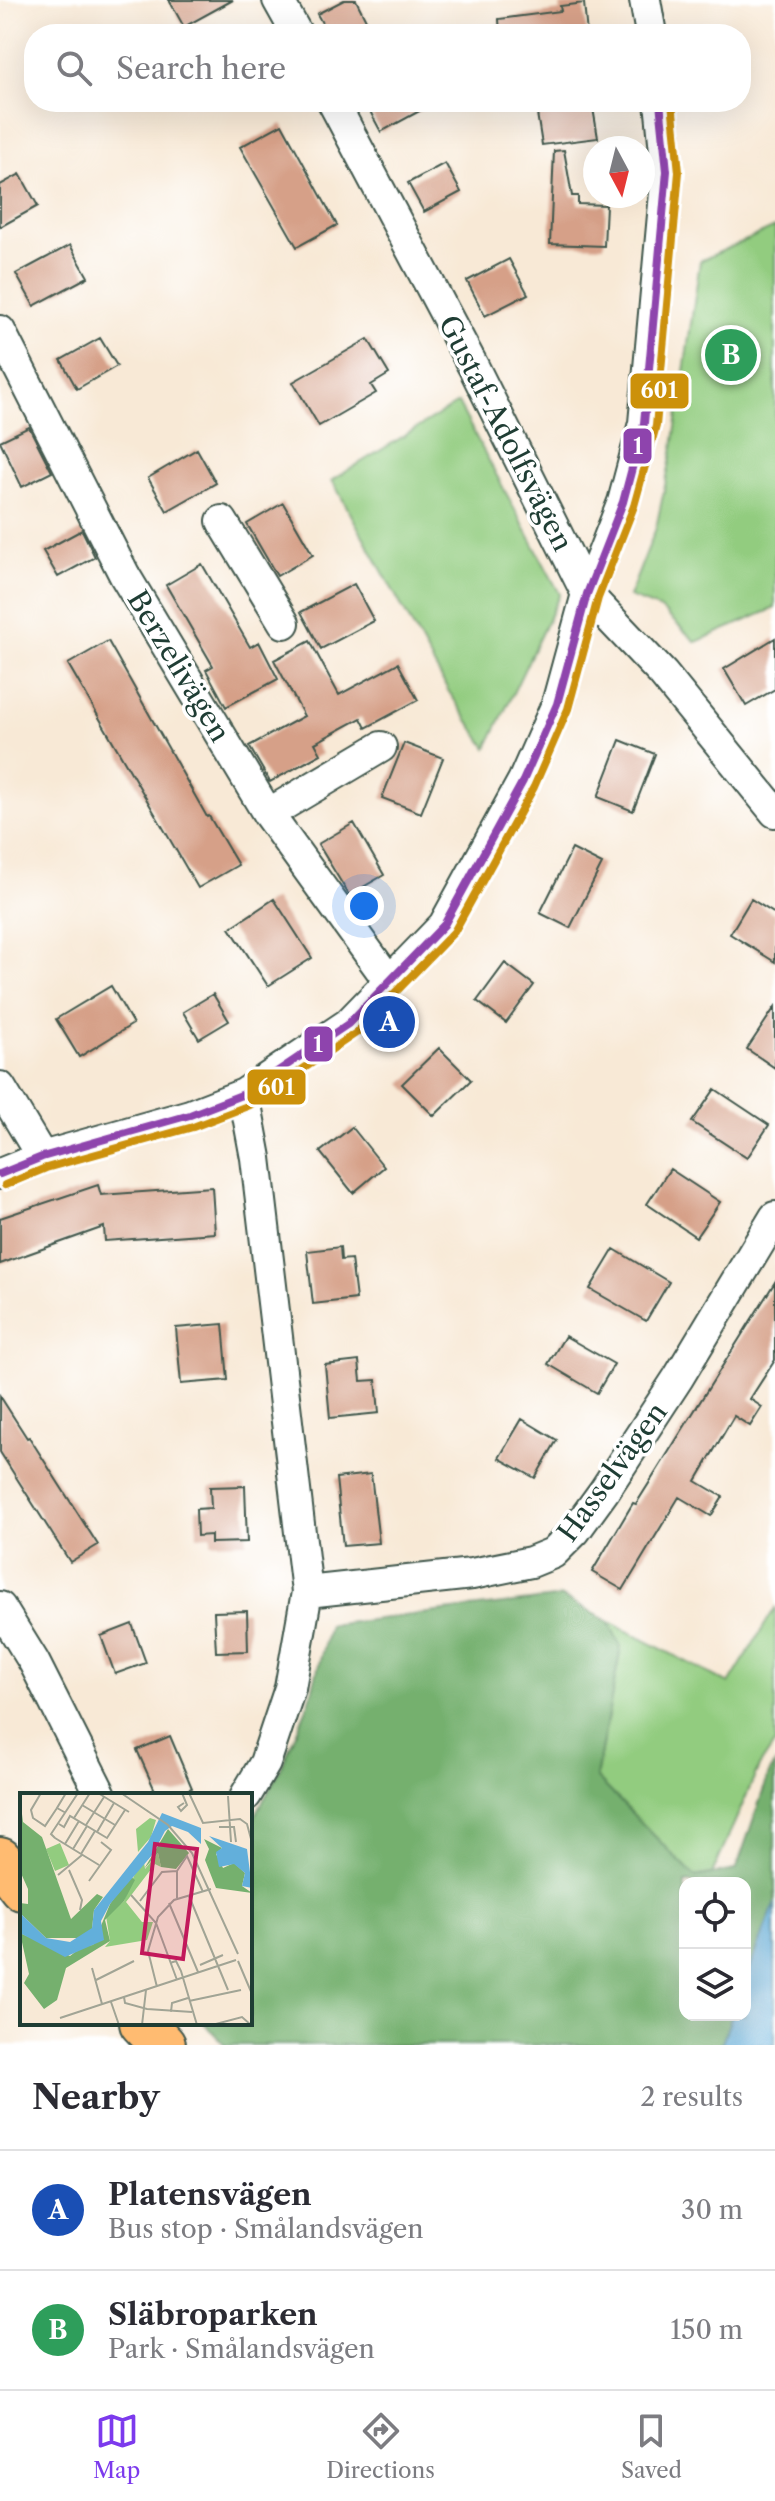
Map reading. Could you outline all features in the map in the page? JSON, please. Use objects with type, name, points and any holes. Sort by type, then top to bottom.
[{"type":"main road","points":[[0,1860],[20,1885]]},
{"type":"main road","points":[[144,2025],[163,2045]]},
{"type":"street","points":[[278,0],[291,24]]},
{"type":"street","points":[[645,0],[649,24]]},
{"type":"street","name":"Gustaf-Adolfsvägen","points":[[338,112],[473,366],[587,594],[663,674],[775,812]]},
{"type":"street","points":[[0,1174],[42,1157],[190,1115],[244,1094],[348,1024],[444,925],[523,781],[557,704],[587,594],[623,502],[644,423],[667,171],[661,112]]},
{"type":"street","name":"Berzelivägen","points":[[0,331],[125,576],[268,814],[389,981]]},
{"type":"street","points":[[222,521],[284,623]]},
{"type":"street","points":[[268,814],[381,747]]},
{"type":"street","points":[[0,1087],[42,1157]]},
{"type":"street","points":[[244,1094],[256,1158],[307,1592],[290,1688],[265,1763],[247,1793]]},
{"type":"street","name":"Hasselvägen","points":[[307,1592],[472,1574],[531,1562],[553,1553],[575,1531],[613,1478],[678,1378],[775,1217]]},
{"type":"street","points":[[0,1607],[34,1662],[100,1793]]},
{"type":"green space","points":[[775,227],[775,608],[696,642],[661,609],[629,597],[656,528],[673,448],[700,261]]},
{"type":"green space","points":[[458,403],[560,594],[487,748],[449,692],[332,480]]},
{"type":"green space","points":[[562,1597],[608,1621],[621,1647],[596,1777],[695,1877],[679,1877],[679,2021],[730,2021],[721,2045],[225,2045],[206,2025],[252,2025],[252,1821],[280,1770],[309,1703],[329,1625]]},
{"type":"green space","points":[[775,1608],[775,1743],[759,1767],[712,1874],[695,1877],[596,1777],[621,1648],[608,1621],[729,1684]]},
{"type":"green space","points":[[775,1764],[775,1903],[751,1966],[751,1877],[695,1877],[736,1870]]},
{"type":"water","points":[[775,1903],[775,2045],[721,2045],[730,2021],[751,2021],[751,1966]]},
{"type":"building","points":[[169,0],[233,0],[189,24],[182,24]]},
{"type":"building","points":[[344,0],[356,0],[368,24],[322,24],[317,14]]},
{"type":"building","points":[[584,3],[586,24],[499,24],[499,19],[561,11],[560,6]]},
{"type":"building","points":[[370,112],[418,112],[381,132]]},
{"type":"building","points":[[537,112],[594,112],[598,136],[583,136],[583,140],[542,145]]},
{"type":"building","points":[[282,124],[337,225],[297,247],[240,147]]},
{"type":"building","points":[[564,150],[572,196],[578,196],[578,204],[583,204],[583,208],[606,208],[604,246],[550,244],[554,151]]},
{"type":"building","points":[[445,163],[461,192],[424,212],[408,183]]},
{"type":"building","points":[[20,174],[38,206],[0,227],[0,185]]},
{"type":"building","points":[[70,245],[88,277],[34,306],[16,274]]},
{"type":"building","points":[[509,259],[528,294],[485,316],[467,281]]},
{"type":"building","points":[[100,338],[117,366],[77,389],[61,360]]},
{"type":"building","points":[[368,339],[389,374],[371,385],[376,393],[319,426],[293,382]]},
{"type":"building","points":[[29,427],[52,472],[22,487],[0,441]]},
{"type":"building","points":[[197,449],[216,483],[167,511],[148,478]]},
{"type":"building","points":[[283,503],[313,555],[277,576],[247,524]]},
{"type":"building","points":[[82,530],[95,557],[58,577],[43,551]]},
{"type":"building","points":[[202,564],[250,647],[259,642],[278,679],[226,707],[206,670],[213,666],[166,585]]},
{"type":"building","points":[[354,584],[374,621],[321,649],[301,612]]},
{"type":"building","points":[[775,638],[775,689],[746,706],[724,669]]},
{"type":"building","points":[[108,641],[207,817],[238,865],[198,888],[68,664]]},
{"type":"building","points":[[310,641],[339,695],[398,663],[418,700],[366,728],[361,718],[315,743],[321,754],[270,782],[249,746],[304,716],[274,660]]},
{"type":"building","points":[[620,740],[655,754],[633,811],[598,797]]},
{"type":"building","points":[[404,743],[443,758],[421,813],[382,798]]},
{"type":"building","points":[[354,823],[384,875],[349,895],[318,844]]},
{"type":"building","points":[[572,849],[602,864],[570,928],[540,913]]},
{"type":"building","points":[[274,899],[312,958],[268,986],[230,928]]},
{"type":"building","points":[[751,899],[775,914],[775,962],[730,934]]},
{"type":"building","points":[[505,963],[534,985],[506,1023],[477,1001]]},
{"type":"building","points":[[111,986],[133,1024],[79,1057],[56,1019]]},
{"type":"building","points":[[213,994],[229,1021],[199,1039],[183,1012]]},
{"type":"building","points":[[775,1007],[775,1068],[747,1049]]},
{"type":"building","points":[[439,1048],[471,1080],[434,1116],[402,1084]]},
{"type":"building","points":[[715,1089],[769,1125],[747,1158],[692,1122]]},
{"type":"building","points":[[352,1127],[384,1167],[353,1193],[320,1152]]},
{"type":"building","points":[[670,1169],[720,1202],[696,1237],[647,1204]]},
{"type":"building","points":[[98,1185],[101,1195],[212,1187],[215,1233],[105,1241],[104,1227],[0,1264],[0,1218]]},
{"type":"building","points":[[340,1247],[341,1260],[351,1259],[356,1299],[313,1304],[307,1251]]},
{"type":"building","points":[[614,1249],[669,1282],[646,1321],[590,1289]]},
{"type":"building","points":[[775,1282],[775,1360],[750,1399],[762,1407],[750,1426],[734,1416],[696,1481],[723,1497],[711,1516],[679,1497],[623,1590],[592,1572]]},
{"type":"building","points":[[223,1324],[228,1380],[181,1384],[176,1328]]},
{"type":"building","points":[[565,1336],[614,1364],[597,1393],[548,1364]]},
{"type":"building","points":[[359,1361],[361,1381],[376,1380],[379,1413],[330,1418],[325,1365]]},
{"type":"building","points":[[0,1396],[98,1545],[70,1562],[0,1452]]},
{"type":"building","points":[[522,1419],[557,1440],[535,1478],[499,1458]]},
{"type":"building","points":[[371,1474],[379,1543],[343,1546],[336,1478]]},
{"type":"building","points":[[245,1486],[247,1542],[211,1543],[211,1535],[197,1536],[196,1509],[211,1508],[210,1487]]},
{"type":"building","points":[[247,1611],[248,1651],[216,1652],[214,1612]]},
{"type":"building","points":[[132,1624],[146,1663],[115,1674],[101,1636]]},
{"type":"building","points":[[170,1736],[192,1788],[181,1793],[156,1793],[137,1750]]},
{"type":"transit line","name":"1","points":[[0,1174],[42,1157],[190,1115],[244,1094],[348,1024],[444,925],[523,781],[557,704],[587,594],[623,502],[644,423],[667,171],[661,112]]},
{"type":"transit line","name":"601","points":[[5,1185],[46,1168],[193,1127],[250,1105],[356,1033],[454,932],[534,787],[568,709],[598,598],[634,506],[656,426],[679,172],[673,112]]},
{"type":"place","name":"Släbroparken","points":[[731,355]]},
{"type":"place","name":"Platensvägen","points":[[389,1022]]}]
